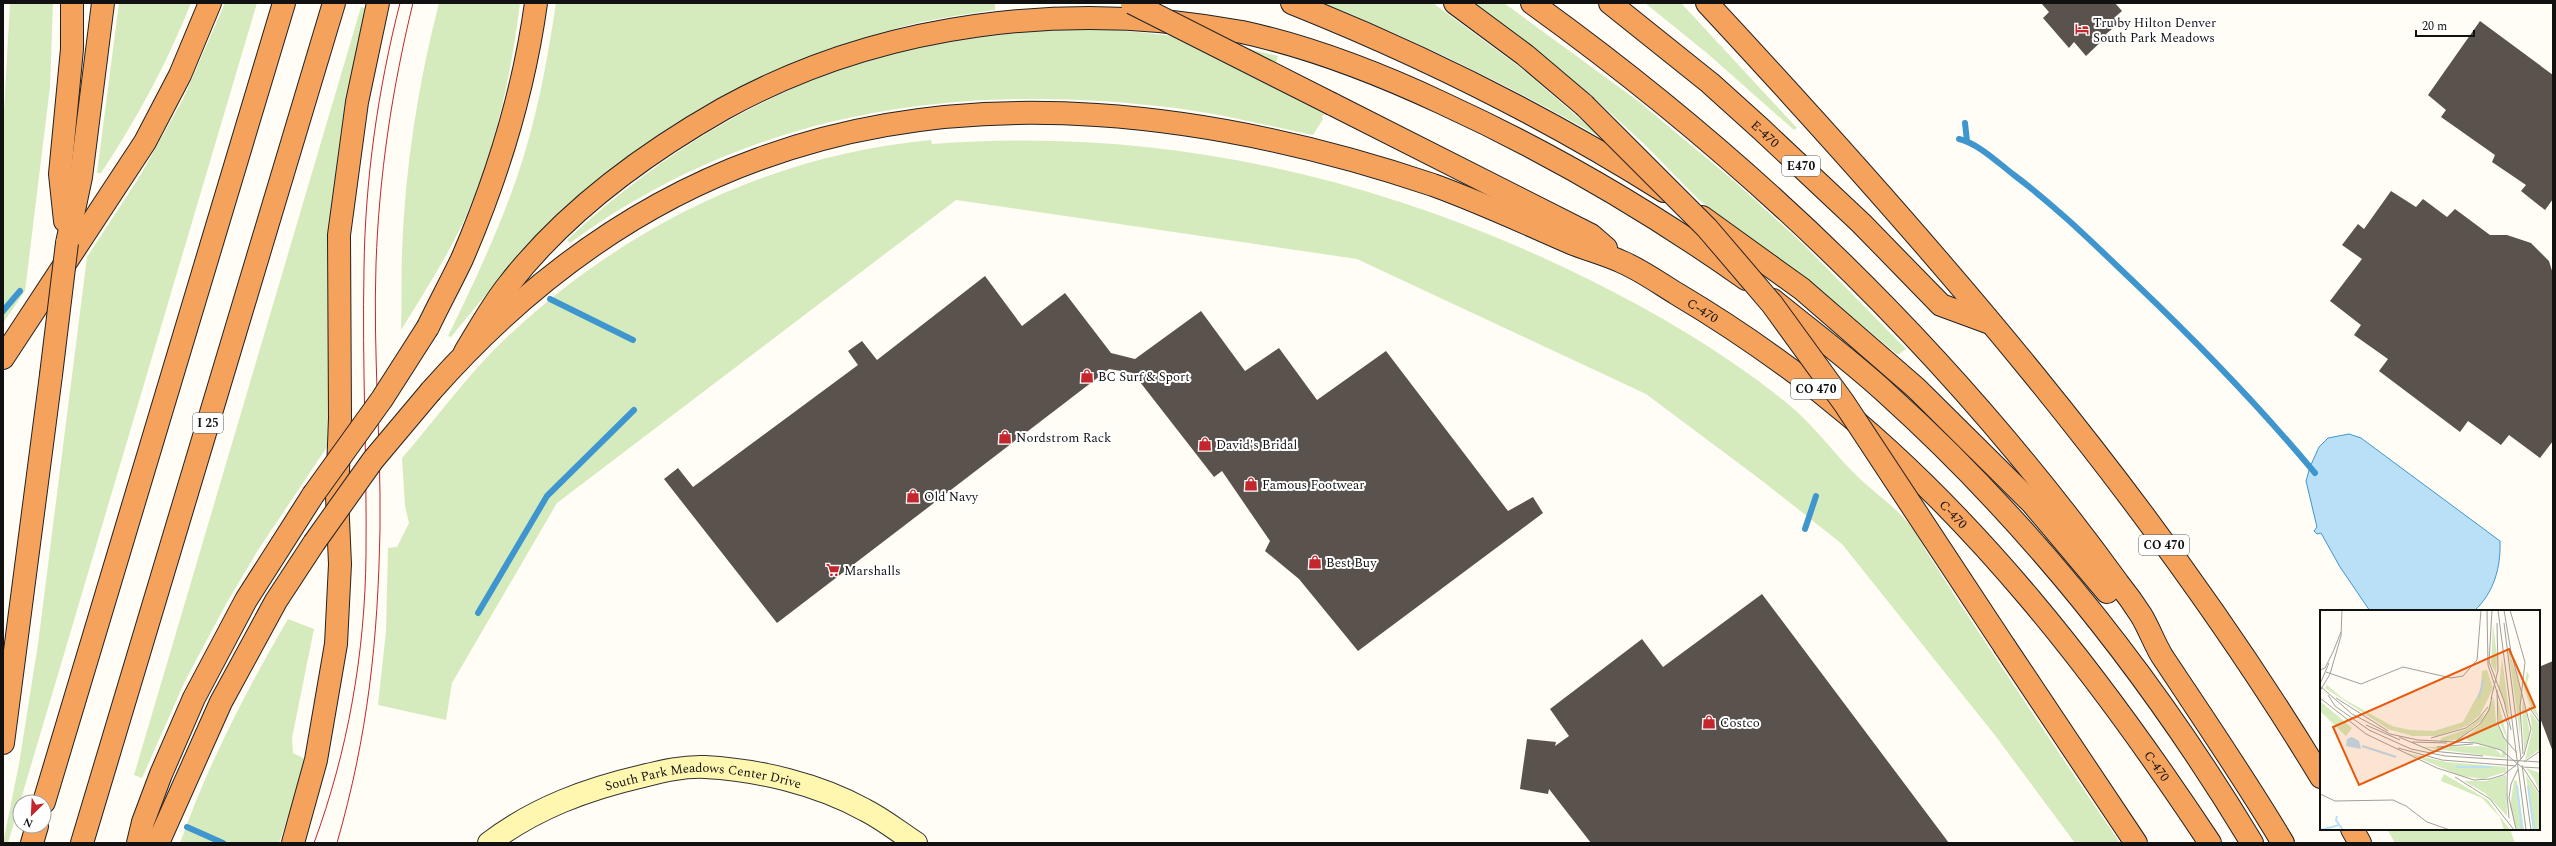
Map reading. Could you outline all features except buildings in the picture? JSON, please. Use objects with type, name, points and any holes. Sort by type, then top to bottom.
[{"type":"highway","points":[[67,243],[60,174],[72,49],[72,3]]},
{"type":"highway","points":[[3,743],[67,243],[87,133],[103,3]]},
{"type":"highway","points":[[3,358],[145,142],[180,75],[210,3]]},
{"type":"highway","points":[[46,794],[284,3]]},
{"type":"highway","name":"I 25","points":[[82,843],[334,3]]},
{"type":"highway","points":[[293,843],[316,760],[336,644],[340,564],[337,497],[340,418],[337,289],[339,235],[357,102],[378,3]]},
{"type":"highway","points":[[138,843],[143,822],[158,781],[194,698],[246,600],[313,495],[382,399],[428,327],[462,259],[503,147],[523,77],[536,3]]},
{"type":"highway","points":[[1132,3],[1592,235],[1622,262]]},
{"type":"highway","points":[[1292,3],[1442,67],[1553,124],[1666,192],[1802,289],[1906,378],[2014,484],[2085,564],[2129,621],[2161,654]]},
{"type":"highway","points":[[1455,3],[1535,63],[1584,105],[1667,185],[1738,264],[1784,319],[1844,403],[2005,648],[2136,843]]},
{"type":"highway","points":[[1532,3],[1611,61],[1722,151],[1803,224],[1897,318],[1980,410],[2052,497],[2141,616],[2161,654],[2202,712],[2283,843]]},
{"type":"highway","name":"E-470","points":[[1610,3],[1710,83],[1761,129],[1856,218],[1942,305],[1991,323]]},
{"type":"highway","points":[[1707,3],[1816,121],[1991,323]]},
{"type":"highway","points":[[465,352],[510,282],[553,236],[608,186],[642,160],[711,116],[755,92],[806,70],[854,53],[941,31],[995,22],[1050,16],[1109,16],[1152,20],[1225,29],[1269,39],[1329,57],[1402,85],[1467,114],[1553,158],[1624,198],[1704,250],[1745,278],[1836,351],[1887,394],[1974,479],[2065,580],[2164,709],[2252,843]]},
{"type":"highway","points":[[158,843],[221,702],[276,601],[314,543],[373,460],[465,352],[510,309],[565,263],[611,232],[676,195],[754,160],[819,140],[889,124],[952,116],[1040,113],[1108,117],[1198,128],[1289,145],[1365,164],[1438,187],[1622,262]]},
{"type":"highway","name":"C-470","points":[[1622,262],[1706,312],[1783,364],[1874,437],[1931,490],[2036,607],[2125,721],[2210,843]]},
{"type":"highway","name":"CO 470","points":[[1991,323],[2104,465],[2197,591],[2320,776]]},
{"type":"highway","points":[[2353,830],[2360,843]]},
{"type":"main road","name":"South Park Meadows Center Drive","points":[[489,843],[530,816],[592,789],[676,768],[705,767],[772,776],[834,796],[865,810],[916,843]]},
{"type":"green space","points":[[10,3],[53,3],[50,87],[25,291],[3,323],[3,129]]},
{"type":"green space","points":[[119,3],[191,3],[172,47],[139,111],[101,173],[97,173]]},
{"type":"green space","points":[[225,3],[257,3],[23,794],[13,794],[38,644],[87,257],[140,176],[183,99]]},
{"type":"green space","points":[[439,3],[520,3],[512,57],[501,110],[486,163],[477,188],[467,214],[452,244],[401,330],[402,252],[409,158],[425,64]]},
{"type":"green space","points":[[556,3],[995,3],[995,10],[919,23],[852,42],[768,75],[688,117],[650,141],[614,167],[561,212],[496,282],[451,337],[448,336],[493,240],[509,200],[523,158],[540,93]]},
{"type":"green space","points":[[1321,3],[1433,3],[1521,68],[1602,138],[1499,83],[1429,49]]},
{"type":"green space","points":[[1474,3],[1504,3],[1638,101],[1734,181],[1802,243],[1906,349],[1898,355],[1803,276],[1699,200],[1644,144],[1592,96]]},
{"type":"green space","points":[[1645,3],[1681,3],[1797,128],[1794,130],[1708,54]]},
{"type":"green space","points":[[361,7],[369,10],[329,287],[329,444],[258,550],[226,604],[185,681],[142,778],[134,775]]},
{"type":"green space","points":[[1092,28],[1139,32],[1209,41],[1278,56],[1276,63],[1339,95],[1322,117],[1323,119],[1313,135],[1175,108],[1094,101],[1014,99],[936,104],[859,116],[783,135],[710,162],[639,198],[570,243],[567,240],[644,176],[685,147],[727,122],[771,99],[817,79],[864,62],[934,44],[1002,34]]},
{"type":"green space","points":[[931,140],[932,144],[1018,140],[1103,143],[1186,152],[1269,166],[1351,187],[1431,212],[1510,243],[1588,279],[1666,321],[1741,368],[1788,404],[1807,421],[1859,478],[1903,517],[1916,534],[1966,614],[2120,843],[2075,843],[1994,734],[1842,544],[1765,483],[1646,394],[1357,259],[956,200],[557,503],[452,683],[446,720],[378,705],[386,631],[388,548],[397,547],[409,523],[405,506],[402,458],[491,353],[550,299],[598,263],[648,231],[701,204],[756,180],[813,162],[871,148]]},
{"type":"green space","points":[[288,619],[314,629],[292,738],[293,753],[307,760],[279,843],[180,843],[215,756],[257,673]]},
{"type":"green space","points":[[12,799],[12,830],[8,843],[3,843]]},
{"type":"green space","points":[[2388,830],[2510,830],[2515,843],[2395,843]]},
{"type":"water","points":[[2349,434],[2361,438],[2500,541],[2499,560],[2495,579],[2487,596],[2475,610],[2369,610],[2340,567],[2321,533],[2317,534],[2314,531],[2317,527],[2306,481],[2310,467],[2319,447],[2328,438]]},
{"type":"waterway","points":[[1965,123],[1967,141]]},
{"type":"waterway","points":[[1959,139],[1974,145],[1994,159],[2046,201],[2091,242],[2206,353],[2315,473]]},
{"type":"waterway","points":[[3,311],[20,291]]},
{"type":"waterway","points":[[550,299],[633,340]]},
{"type":"waterway","points":[[478,613],[547,496],[634,410]]},
{"type":"waterway","points":[[1805,529],[1816,496]]},
{"type":"waterway","points":[[187,827],[223,843]]},
{"type":"tram line","points":[[314,843],[326,808],[345,737],[358,665],[362,628],[366,555],[364,305],[367,202],[379,101],[400,3]]},
{"type":"tram line","points":[[337,843],[357,764],[364,725],[374,648],[380,528],[375,297],[376,264],[383,165],[393,100],[413,3]]},
{"type":"place","name":"Tru by Hilton Denver South Park Meadows","points":[[2082,29]]},
{"type":"place","name":"BC Surf & Sport","points":[[1087,376]]},
{"type":"place","name":"Nordstrom Rack","points":[[1005,437]]},
{"type":"place","name":"David's Bridal","points":[[1205,444]]},
{"type":"place","name":"Famous Footwear","points":[[1251,484]]},
{"type":"place","name":"Old Navy","points":[[913,496]]},
{"type":"place","name":"Best Buy","points":[[1315,562]]},
{"type":"place","name":"Marshalls","points":[[833,570]]},
{"type":"place","name":"Costco","points":[[1709,722]]}]
